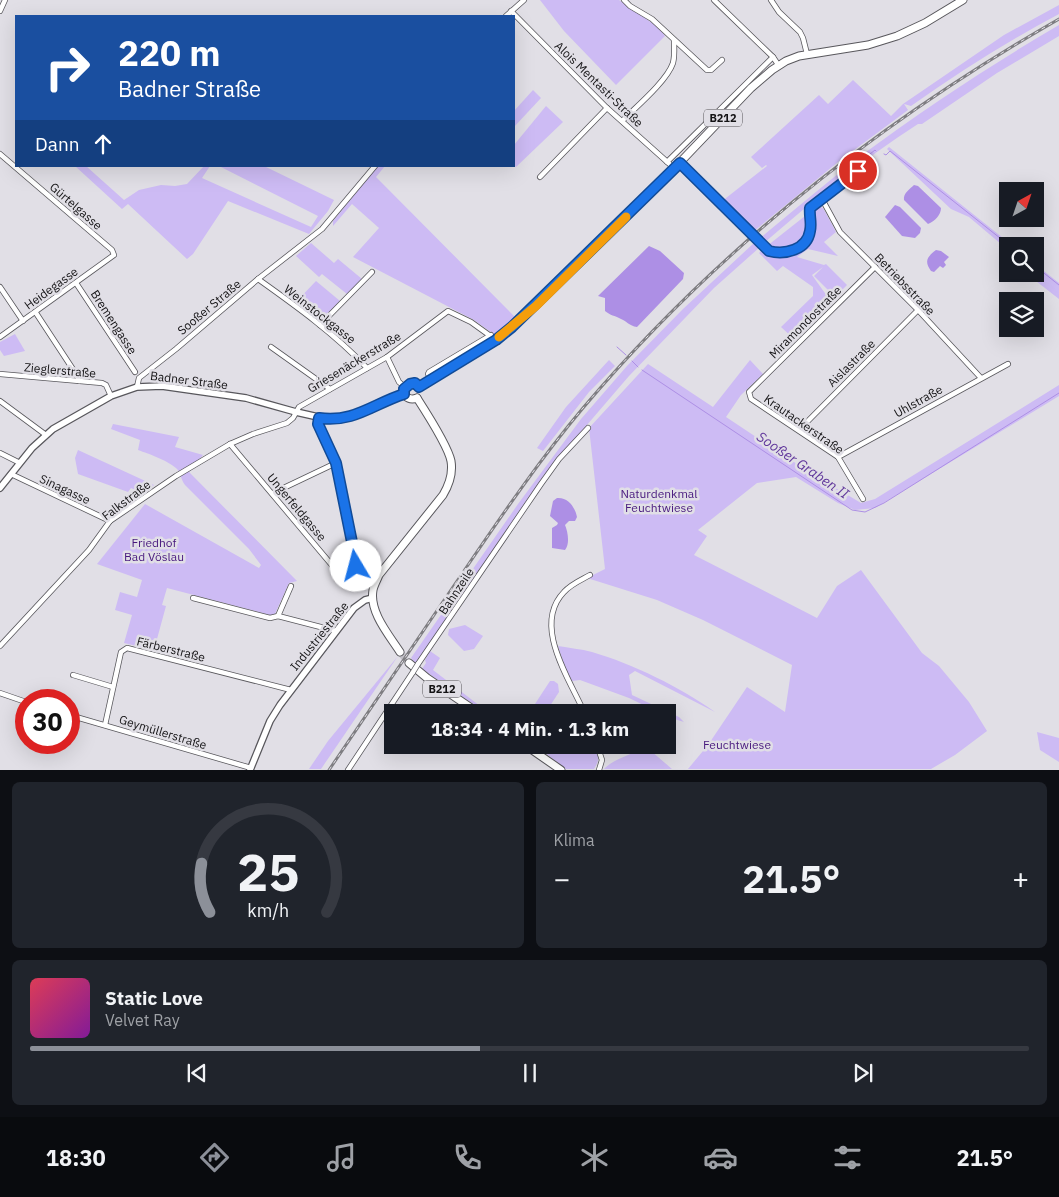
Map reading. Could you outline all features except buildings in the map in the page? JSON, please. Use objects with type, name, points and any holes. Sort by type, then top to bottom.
[{"type":"main road","name":"B212","points":[[419,387],[494,337],[536,306],[677,166],[752,88],[779,66],[793,58],[807,54],[859,47],[897,36],[925,23],[963,0]]},
{"type":"main road","points":[[412,383],[419,387],[421,392],[417,398],[409,399],[405,390],[412,383]]},
{"type":"main road","points":[[400,652],[381,622],[373,598],[373,589],[379,576],[438,502],[449,484],[451,470],[451,461],[448,453],[417,398]]},
{"type":"main road","name":"B212","points":[[409,663],[426,678],[465,704]]},
{"type":"main road","points":[[537,754],[561,770]]},
{"type":"main road","points":[[547,761],[554,770]]},
{"type":"street","points":[[0,11],[5,0]]},
{"type":"street","points":[[507,15],[524,0]]},
{"type":"street","points":[[624,0],[630,6],[652,19],[707,70],[711,70],[722,60]]},
{"type":"street","points":[[714,0],[773,57],[779,66]]},
{"type":"street","points":[[771,0],[779,12],[800,32],[807,54]]},
{"type":"street","name":"Alois Mentasti-Straße","points":[[511,11],[607,108],[667,162],[677,166],[769,251],[777,253],[791,252],[805,242],[810,234],[810,208],[822,198]]},
{"type":"street","points":[[622,121],[665,77],[672,65],[675,54],[674,40]]},
{"type":"street","points":[[667,162],[773,57]]},
{"type":"street","points":[[540,177],[607,108]]},
{"type":"street","name":"Gürtelgasse","points":[[0,154],[112,250],[114,255]]},
{"type":"street","name":"Sooßer Straße","points":[[137,387],[139,378],[258,279],[322,229],[374,167]]},
{"type":"street","points":[[822,198],[862,168]]},
{"type":"street","name":"Betriebsstraße","points":[[822,198],[840,232],[918,310],[981,378]]},
{"type":"street","name":"Heidegasse","points":[[0,337],[36,313],[114,255]]},
{"type":"street","name":"Miramondostraße","points":[[749,392],[875,267]]},
{"type":"street","points":[[320,325],[372,272]]},
{"type":"street","name":"Weinstockgasse","points":[[258,279],[320,325],[351,351],[367,368]]},
{"type":"street","name":"Bremengasse","points":[[76,283],[135,372]]},
{"type":"street","points":[[0,286],[24,321]]},
{"type":"street","name":"Aislastraße","points":[[799,430],[918,310]]},
{"type":"street","name":"Griesenäckerstraße","points":[[296,412],[299,407],[386,357],[448,311],[471,322],[494,337]]},
{"type":"street","points":[[36,313],[79,381]]},
{"type":"street","points":[[271,347],[330,389]]},
{"type":"street","points":[[386,357],[405,390]]},
{"type":"street","name":"Uhlstraße","points":[[838,457],[1008,364]]},
{"type":"street","name":"Zieglerstraße","points":[[0,374],[62,381],[102,383],[106,386],[111,396]]},
{"type":"street","name":"Badner Straße","points":[[0,488],[46,435],[61,424],[111,396],[137,387],[162,386],[246,398],[319,418],[348,418],[367,411],[405,390]]},
{"type":"street","name":"Krautackerstraße","points":[[749,392],[751,399],[838,457],[863,499]]},
{"type":"street","points":[[0,401],[46,435]]},
{"type":"street","name":"Falkstraße","points":[[0,646],[89,550],[110,521],[176,476],[230,444],[252,434],[287,423],[296,412]]},
{"type":"street","points":[[272,494],[336,463],[318,424],[319,418]]},
{"type":"street","name":"Bahnzeile","points":[[348,770],[541,484],[559,460],[588,428]]},
{"type":"street","name":"Ungerfeldgasse","points":[[230,444],[336,570],[347,572],[353,569],[356,562],[336,463]]},
{"type":"street","points":[[0,453],[20,463]]},
{"type":"street","name":"Sinagasse","points":[[11,474],[110,521]]},
{"type":"street","points":[[580,704],[557,655],[550,617],[557,600],[563,592],[590,575]]},
{"type":"street","points":[[278,616],[291,586]]},
{"type":"street","points":[[193,598],[270,618],[278,616],[336,632]]},
{"type":"street","name":"Industriestraße","points":[[251,769],[270,721],[290,690],[354,608],[365,600],[373,598]]},
{"type":"street","name":"Färberstraße","points":[[105,725],[121,652],[127,648],[290,690]]},
{"type":"street","points":[[73,675],[113,687]]},
{"type":"street","points":[[0,693],[15,698]]},
{"type":"street","name":"Geymüllerstraße","points":[[80,718],[251,769]]},
{"type":"street","points":[[599,770],[602,760],[600,754]]},
{"type":"green space","points":[[540,0],[619,0],[658,27],[665,36],[616,85],[564,31]]},
{"type":"green space","points":[[1059,5],[1059,14],[984,57],[911,106],[904,104],[908,110],[838,162],[753,232],[722,202],[767,166],[762,168],[751,157],[819,95],[828,104],[853,80],[891,116],[903,104],[1004,35]]},
{"type":"green space","points":[[1059,25],[1059,36],[997,73],[922,124],[918,124],[898,137],[839,181],[764,243],[759,239],[862,155],[910,120]]},
{"type":"green space","points":[[533,90],[541,98],[515,126],[515,110]]},
{"type":"green space","points":[[546,106],[563,122],[516,167],[515,144]]},
{"type":"green space","points":[[889,147],[1002,237],[999,237],[999,242],[969,217],[951,209],[887,149]]},
{"type":"green space","points":[[76,167],[87,167],[124,200],[139,190],[161,185],[175,186],[187,184],[203,167],[209,167],[202,178],[311,227],[318,216],[221,167],[266,167],[334,200],[328,211],[309,234],[228,201],[193,254],[187,259],[128,204],[122,209]]},
{"type":"green space","points":[[377,167],[384,167],[376,177],[515,317],[495,335],[474,320],[353,257],[379,228],[352,204],[333,226],[333,221]]},
{"type":"green space","points":[[819,206],[823,208],[836,232],[824,242],[838,256],[808,249],[797,257],[826,264],[847,285],[835,297],[814,276],[823,267],[812,275],[832,303],[794,339],[781,327],[813,296],[813,287],[783,266],[777,271],[759,253],[762,250],[777,255],[785,255],[799,251],[810,240],[813,232],[813,209]]},
{"type":"green space","points":[[805,216],[808,231],[805,238],[799,244],[783,250],[767,246]]},
{"type":"green space","points":[[755,242],[760,247],[714,288],[629,376],[544,475],[416,664],[411,658],[518,504],[581,419],[627,366],[683,309]]},
{"type":"green space","points":[[311,243],[334,263],[338,259],[362,279],[347,294],[322,274],[319,277],[296,256]]},
{"type":"green space","points":[[1044,271],[1059,283],[1059,299],[1037,282],[1044,282]]},
{"type":"green space","points":[[316,281],[340,301],[322,319],[317,319],[296,302]]},
{"type":"green space","points":[[15,334],[25,351],[4,356],[0,350],[0,342]]},
{"type":"green space","points":[[609,360],[615,366],[589,392],[543,451],[537,448],[566,407]]},
{"type":"green space","points":[[750,360],[763,374],[741,395],[726,417],[806,470],[861,503],[875,499],[1059,385],[1059,396],[875,508],[855,510],[838,503],[796,477],[757,483],[698,530],[707,536],[694,555],[817,618],[837,586],[861,570],[922,653],[939,666],[969,702],[987,731],[955,755],[931,769],[688,769],[708,745],[747,687],[785,712],[792,665],[703,620],[657,600],[587,578],[605,569],[589,428],[648,364],[713,407]]},
{"type":"green space","name":"Friedhof Bad Vöslau","points":[[113,424],[179,437],[175,447],[203,455],[189,472],[297,581],[289,583],[274,616],[167,588],[162,605],[166,606],[154,650],[124,643],[132,615],[115,610],[120,592],[137,597],[142,580],[97,564],[145,504],[259,568],[261,565],[249,549],[185,485],[178,470],[165,461],[138,450],[140,440],[111,429]]},
{"type":"green space","points":[[78,450],[154,485],[144,494],[131,488],[128,492],[78,474],[75,458]]},
{"type":"green space","points":[[465,625],[483,636],[474,649],[464,651],[448,635],[449,629]]},
{"type":"green space","points":[[558,646],[592,652],[640,670],[672,685],[715,712],[635,671],[629,675],[632,695],[651,704],[641,704],[580,680],[572,681],[565,668]]},
{"type":"green space","points":[[430,651],[440,658],[433,670],[477,704],[473,704],[422,669],[426,663],[425,660]]},
{"type":"green space","points":[[398,656],[321,769],[309,769],[328,741]]},
{"type":"green space","points":[[550,681],[558,684],[559,692],[551,704],[535,704]]},
{"type":"green space","points":[[676,716],[679,717],[684,722],[676,720]]},
{"type":"green space","points":[[1037,732],[1059,738],[1059,762],[1040,750]]},
{"type":"green space","points":[[547,754],[598,754],[597,764],[594,769],[566,769]]},
{"type":"green space","points":[[631,754],[654,754],[672,769],[604,769],[613,762]]},
{"type":"shaded area","points":[[914,185],[918,186],[941,208],[937,218],[928,224],[904,200],[906,193]]},
{"type":"shaded area","points":[[895,205],[900,207],[921,228],[920,233],[915,238],[902,236],[885,217]]},
{"type":"shaded area","points":[[649,246],[660,251],[684,273],[683,279],[637,327],[605,311],[605,298],[598,296]]},
{"type":"shaded area","points":[[936,250],[949,257],[944,262],[946,265],[943,268],[940,266],[934,272],[931,271],[927,262]]},
{"type":"shaded area","points":[[557,498],[568,501],[575,510],[577,517],[575,521],[569,521],[565,525],[568,545],[565,550],[552,548],[552,528],[558,523],[550,516],[553,501]]},
{"type":"waterway","points":[[865,158],[876,151]]},
{"type":"waterway","points":[[884,154],[886,155],[890,151],[999,237]]},
{"type":"waterway","points":[[1044,273],[1059,285]]},
{"type":"waterway","points":[[617,347],[626,355]]},
{"type":"waterway","points":[[632,361],[638,367]]},
{"type":"waterway","name":"Sooßer Graben II","points":[[642,370],[852,510],[865,512],[884,503],[1059,393]]},
{"type":"tunnel","points":[[400,652],[409,663]]},
{"type":"railway","points":[[329,770],[533,472],[583,408],[634,350],[688,295],[804,193],[928,101],[1059,19]]},
{"type":"slow traffic","points":[[499,337],[536,306],[626,217]]},
{"type":"route","points":[[356,566],[336,463],[318,424],[319,418],[348,418],[367,411],[404,394],[404,389],[407,385],[415,383],[419,387],[496,340],[549,293],[680,163],[769,251],[777,253],[791,252],[805,242],[810,234],[810,208],[858,171]]},
{"type":"park label","name":"Naturdenkmal Feuchtwiese","points":[[659,500]]},
{"type":"park label","name":"Feuchtwiese","points":[[737,744]]}]
